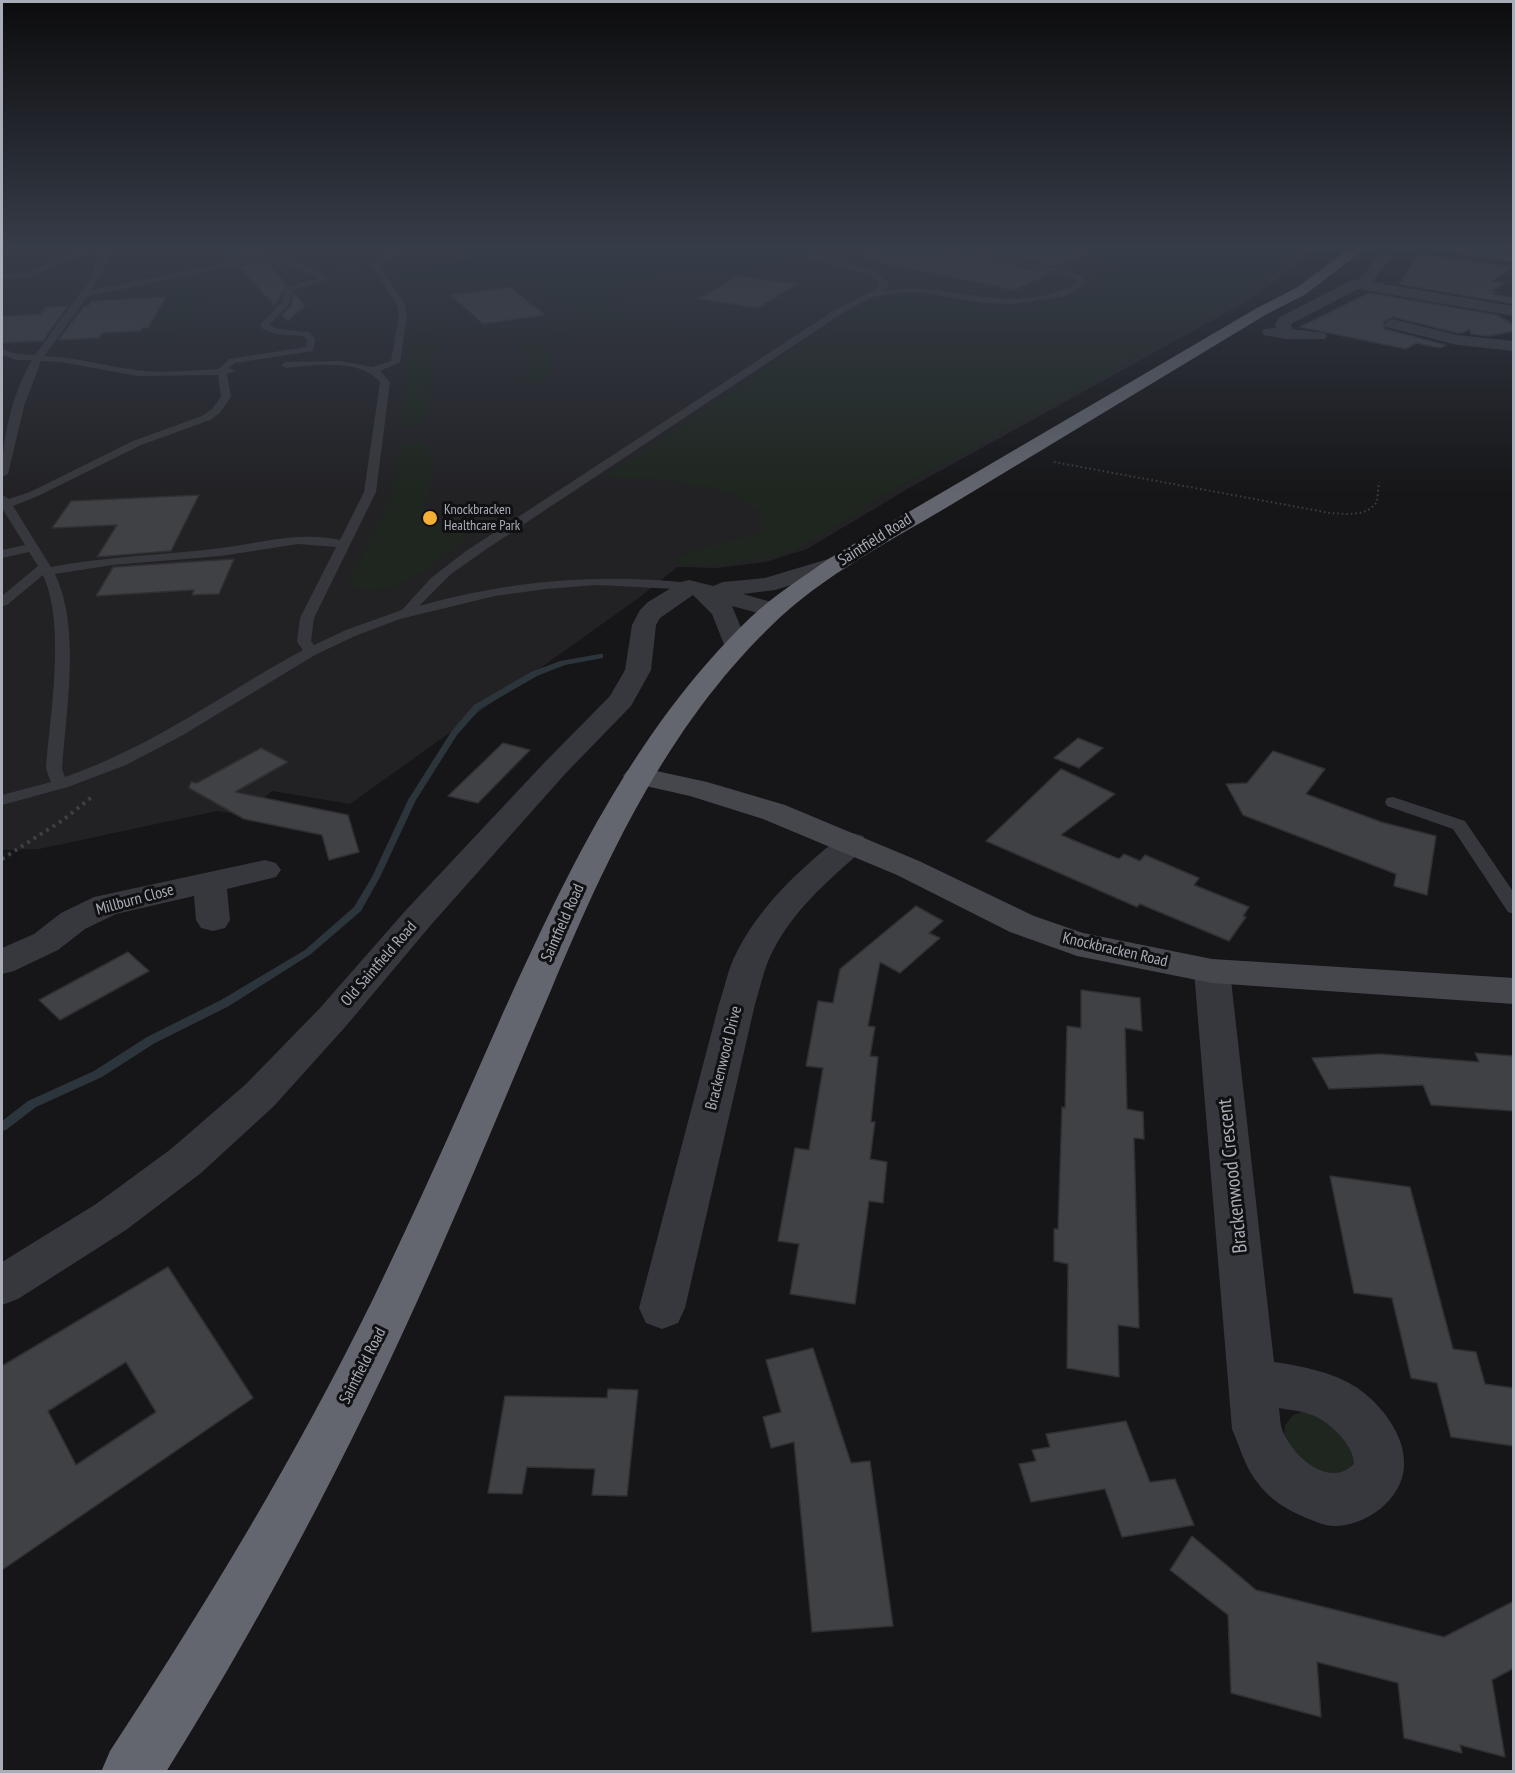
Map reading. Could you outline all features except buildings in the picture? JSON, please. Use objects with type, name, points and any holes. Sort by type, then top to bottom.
[{"type":"highway","name":"Saintfield Road","points":[[131,1772],[175,1704],[301,1489],[388,1316],[574,895],[612,819],[659,741],[689,701],[736,647],[774,610],[838,563],[1229,331]]},
{"type":"street","points":[[1279,331],[1278,333],[1319,336]]},
{"type":"street","points":[[1419,331],[1456,340],[1514,346]]},
{"type":"street","points":[[694,588],[767,585],[838,563]]},
{"type":"street","points":[[694,588],[774,610]]},
{"type":"street","points":[[694,588],[723,611],[736,647]]},
{"type":"street","name":"Old Saintfield Road","points":[[2,1285],[111,1217],[186,1161],[260,1095],[333,1017],[418,918],[555,768],[621,700],[638,670],[644,625],[649,615],[657,607],[694,588]]},
{"type":"street","name":"Knockbracken Road","points":[[638,776],[696,788],[763,808],[852,843],[909,868],[1022,924],[1065,940],[1212,971],[1514,992]]},
{"type":"street","name":"Brackenwood Drive","points":[[663,1308],[750,962],[767,928],[789,899],[852,843]]},
{"type":"street","name":"Millburn Close","points":[[2,962],[46,942],[73,921],[106,905],[265,870]]},
{"type":"street","points":[[210,882],[213,920]]},
{"type":"street","name":"Brackenwood Crescent","points":[[1212,971],[1253,1381]]},
{"type":"lane","points":[[2,474],[25,384],[38,358],[58,331]]},
{"type":"lane","points":[[221,372],[228,364],[241,359],[300,352],[312,348],[310,336],[306,334],[273,331]]},
{"type":"lane","points":[[385,387],[392,378],[400,331]]},
{"type":"lane","points":[[406,614],[418,596],[441,575],[809,331]]},
{"type":"lane","points":[[2,352],[16,357],[61,359],[147,374],[221,372],[322,363],[355,365],[372,370],[383,377],[385,387],[370,492],[307,618],[304,642],[312,651]]},
{"type":"lane","points":[[372,370],[385,368],[395,362]]},
{"type":"lane","points":[[60,784],[54,769],[62,670],[61,621],[56,590],[33,547],[3,501],[34,494],[137,442],[206,418],[216,411],[226,397],[221,372]]},
{"type":"lane","points":[[2,602],[46,570],[114,561],[239,550],[294,540],[327,541],[344,545]]},
{"type":"lane","points":[[2,554],[33,547]]},
{"type":"lane","points":[[2,800],[60,784],[120,762],[160,742],[312,651],[406,614],[468,597],[523,588],[621,581],[653,582],[694,588]]},
{"type":"lane","points":[[1393,802],[1459,825],[1514,908]]},
{"type":"path","points":[[1018,455],[1330,513],[1358,513],[1370,510],[1377,502],[1379,482]]},
{"type":"path","points":[[2,859],[63,820],[101,790]]},
{"type":"shaded area","name":"Knockbracken Healthcare Park","points":[[2,331],[1194,331],[911,487],[807,549],[766,562],[716,568],[677,567],[640,597],[350,804],[272,791],[243,815],[217,811],[39,849],[2,850]]},
{"type":"shaded area","points":[[149,331],[192,331],[163,338],[147,335]]},
{"type":"shaded area","points":[[413,331],[438,331],[427,418],[421,424],[400,427]]},
{"type":"shaded area","points":[[544,331],[591,331],[568,336],[546,345],[552,369],[547,377],[532,384],[525,381],[527,357],[520,342]]},
{"type":"shaded area","points":[[663,331],[707,332],[710,339]]},
{"type":"shaded area","points":[[823,331],[1185,331],[1044,410],[902,485],[801,547],[763,559],[716,564],[682,564],[679,557],[709,546],[763,532],[759,511],[732,493],[678,481],[605,477]]},
{"type":"shaded area","points":[[417,441],[428,444],[431,462],[428,491],[420,518],[456,528],[469,536],[442,558],[398,584],[365,589],[347,585],[391,498],[400,444]]},
{"type":"shaded area","points":[[1307,1410],[1338,1420],[1356,1462],[1348,1473],[1335,1477],[1303,1467],[1284,1438],[1285,1425],[1293,1415]]},
{"type":"waterway","points":[[2,1127],[32,1104],[98,1074],[151,1040],[225,1003],[308,952],[358,909],[376,877],[412,800],[454,734],[477,707],[534,674],[563,663],[600,656]]},
{"type":"place","name":"Knockbracken Healthcare Park","points":[[430,518]]}]
